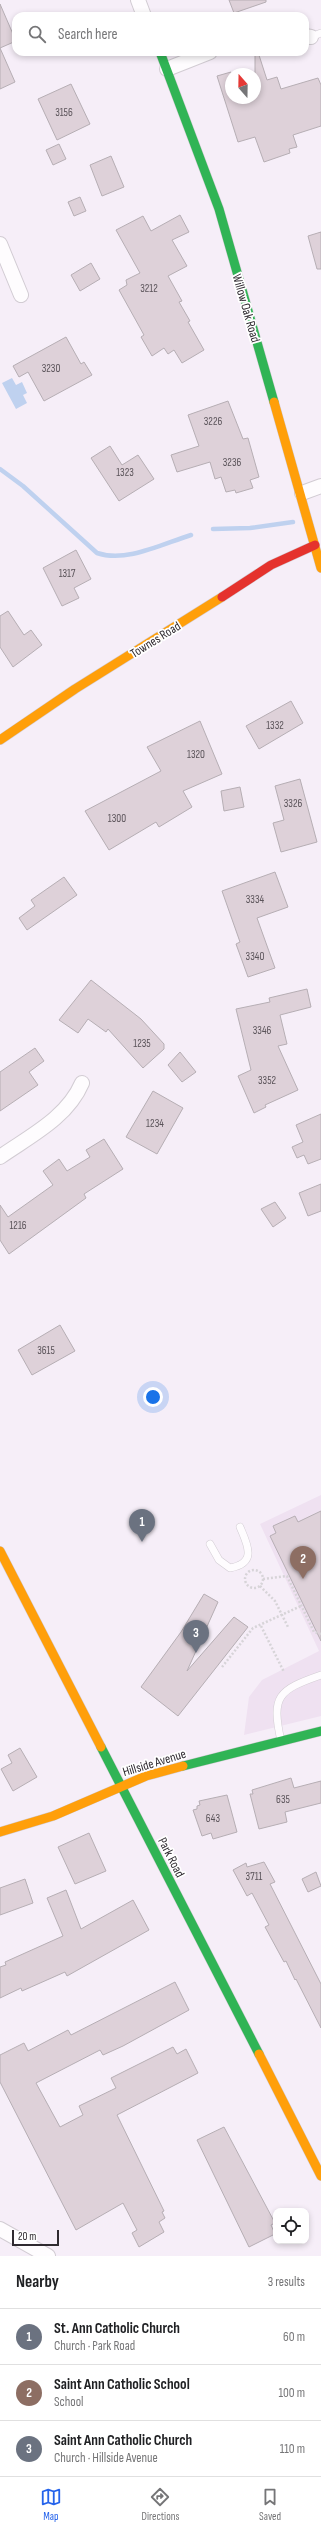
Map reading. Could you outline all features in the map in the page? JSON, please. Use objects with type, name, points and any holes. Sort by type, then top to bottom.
[{"type":"street","points":[[138,0],[142,12]]},
{"type":"street","name":"Willow Oak Road","points":[[162,56],[195,140],[219,209],[302,493],[321,568]]},
{"type":"street","points":[[167,68],[199,56]]},
{"type":"street","points":[[0,244],[21,295]]},
{"type":"street","points":[[302,493],[321,486]]},
{"type":"street","name":"Townes Road","points":[[0,740],[38,713],[293,553],[315,545]]},
{"type":"street","points":[[0,1157],[59,1115],[72,1102],[82,1084]]},
{"type":"street","name":"Park Road","points":[[0,1551],[321,2176]]},
{"type":"street","name":"Hillside Avenue","points":[[0,1832],[53,1816],[146,1776],[321,1731]]},
{"type":"street","points":[[0,2229],[48,2256]]},
{"type":"lane","points":[[210,1544],[219,1560],[230,1568],[239,1566],[248,1556],[249,1548],[240,1527]]},
{"type":"lane","points":[[281,1742],[275,1710],[279,1699],[291,1687],[321,1675]]},
{"type":"path","points":[[250,1571],[256,1571],[261,1574],[263,1579],[260,1586],[253,1589],[248,1586],[245,1581],[246,1575],[250,1571]]},
{"type":"path","points":[[263,1579],[287,1576],[314,1632],[321,1634]]},
{"type":"path","points":[[260,1586],[274,1601],[288,1627]]},
{"type":"path","points":[[222,1667],[253,1628],[261,1626],[301,1606]]},
{"type":"path","points":[[261,1626],[284,1672]]},
{"type":"shaded area","points":[[321,1495],[321,1716],[244,1735],[249,1697],[262,1680],[319,1651],[260,1524]]},
{"type":"water","points":[[12,378],[16,385],[22,382],[27,393],[23,395],[27,403],[16,409],[2,383]]},
{"type":"building","points":[[229,0],[266,0],[266,2],[234,12]]},
{"type":"building","points":[[0,4],[12,32],[12,43],[0,48]]},
{"type":"building","points":[[0,48],[15,82],[0,89]]},
{"type":"building","points":[[255,56],[259,56],[267,80],[277,77],[281,89],[318,78],[321,85],[321,126],[293,135],[297,147],[289,149],[290,153],[264,162],[255,137],[238,142],[226,104],[261,104],[261,68],[255,68]]},
{"type":"building","points":[[225,74],[225,101],[217,76]]},
{"type":"building","points":[[71,84],[90,124],[57,140],[38,99]]},
{"type":"building","points":[[59,144],[66,159],[53,165],[46,150]]},
{"type":"building","points":[[111,156],[124,187],[102,196],[90,165]]},
{"type":"building","points":[[80,197],[86,211],[74,216],[68,202]]},
{"type":"building","points":[[180,215],[189,232],[172,240],[187,266],[168,276],[182,301],[179,302],[190,321],[188,322],[204,350],[182,363],[174,350],[168,354],[164,348],[152,356],[141,337],[144,335],[119,290],[127,285],[126,280],[140,273],[116,230],[143,216],[151,231]]},
{"type":"building","points":[[321,232],[321,269],[317,269],[308,236]]},
{"type":"building","points":[[91,263],[100,279],[80,291],[71,275]]},
{"type":"building","points":[[66,337],[81,364],[84,362],[92,375],[44,401],[28,372],[19,377],[13,366]]},
{"type":"building","points":[[228,401],[243,439],[248,438],[259,477],[250,480],[253,488],[236,493],[235,490],[226,492],[221,477],[215,479],[210,462],[177,472],[171,455],[199,446],[188,415]]},
{"type":"building","points":[[110,446],[122,465],[138,455],[154,479],[119,501],[91,458]]},
{"type":"building","points":[[76,550],[91,579],[74,588],[79,598],[62,606],[43,568]]},
{"type":"building","points":[[8,611],[24,635],[31,630],[42,645],[13,667],[0,647],[0,616]]},
{"type":"building","points":[[291,701],[303,723],[259,749],[246,726]]},
{"type":"building","points":[[200,721],[222,774],[183,791],[192,807],[159,827],[156,822],[109,850],[85,811],[161,771],[147,747]]},
{"type":"building","points":[[300,779],[317,842],[281,852],[273,823],[284,820],[275,786]]},
{"type":"building","points":[[240,787],[244,807],[224,811],[221,791]]},
{"type":"building","points":[[275,872],[288,907],[257,918],[275,968],[248,977],[236,944],[240,942],[222,891]]},
{"type":"building","points":[[64,877],[77,895],[27,930],[19,918],[35,906],[31,900]]},
{"type":"building","points":[[91,980],[141,1019],[164,1044],[164,1049],[143,1068],[108,1029],[106,1032],[88,1019],[78,1033],[59,1020]]},
{"type":"building","points":[[307,989],[311,1007],[280,1015],[287,1044],[278,1046],[298,1090],[265,1105],[266,1107],[254,1113],[238,1076],[251,1070],[236,1009],[270,1002],[269,998]]},
{"type":"building","points":[[35,1048],[44,1061],[29,1072],[38,1085],[0,1111],[0,1072]]},
{"type":"building","points":[[180,1052],[196,1072],[182,1082],[168,1065]]},
{"type":"building","points":[[153,1091],[183,1108],[157,1154],[126,1137]]},
{"type":"building","points":[[321,1114],[321,1159],[308,1164],[304,1155],[297,1158],[292,1147],[303,1142],[296,1125]]},
{"type":"building","points":[[104,1139],[123,1169],[84,1194],[86,1198],[9,1254],[0,1240],[0,1205],[8,1217],[53,1185],[43,1171],[59,1159],[67,1171],[90,1157],[86,1150]]},
{"type":"building","points":[[321,1184],[321,1211],[308,1216],[299,1193]]},
{"type":"building","points":[[275,1202],[286,1218],[273,1227],[261,1209]]},
{"type":"building","points":[[60,1325],[75,1351],[32,1375],[18,1350]]},
{"type":"building","points":[[321,1511],[321,1641],[270,1536],[276,1533],[273,1526],[295,1516],[298,1522]]},
{"type":"building","points":[[204,1594],[218,1602],[187,1671],[234,1617],[248,1627],[178,1716],[141,1687],[181,1632]]},
{"type":"building","points":[[20,1748],[37,1777],[13,1791],[1,1769],[12,1763],[8,1755]]},
{"type":"building","points":[[291,1778],[294,1788],[321,1781],[321,1803],[285,1812],[287,1822],[259,1829],[250,1794],[253,1794],[252,1790]]},
{"type":"building","points":[[227,1795],[237,1832],[213,1839],[211,1833],[202,1836],[193,1810],[197,1809],[197,1806],[200,1805],[199,1801]]},
{"type":"building","points":[[89,1833],[106,1871],[75,1884],[58,1847]]},
{"type":"building","points":[[264,1862],[275,1882],[270,1884],[321,1984],[321,2028],[296,1979],[295,1980],[286,1961],[284,1962],[265,1927],[269,1925],[252,1893],[247,1896],[233,1870],[246,1863],[247,1867]]},
{"type":"building","points":[[316,1872],[321,1886],[308,1892],[302,1879]]},
{"type":"building","points":[[25,1879],[33,1903],[0,1915],[0,1888]]},
{"type":"building","points":[[66,1890],[81,1929],[133,1900],[149,1930],[67,1976],[65,1972],[22,1991],[21,1988],[0,1998],[0,1967],[6,1965],[5,1962],[63,1936],[47,1898]]},
{"type":"building","points":[[175,1982],[189,2010],[123,2046],[103,2055],[100,2050],[36,2083],[60,2127],[83,2115],[79,2106],[116,2088],[111,2078],[173,2047],[177,2054],[186,2049],[198,2073],[117,2115],[164,2211],[162,2212],[165,2218],[159,2222],[164,2232],[139,2247],[132,2233],[137,2230],[123,2203],[76,2230],[0,2082],[0,2055],[24,2043],[28,2051],[68,2030],[71,2035]]},
{"type":"building","points":[[224,2127],[273,2219],[273,2224],[271,2225],[273,2235],[249,2247],[197,2140]]},
{"type":"waterway","points":[[0,469],[23,486],[97,553],[120,556],[132,554],[191,535]]},
{"type":"waterway","points":[[213,529],[250,528],[293,522]]},
{"type":"traffic: fast","points":[[162,56],[219,209],[274,402]]},
{"type":"traffic: fast","points":[[183,1766],[321,1731]]},
{"type":"traffic: fast","points":[[101,1747],[259,2054]]},
{"type":"traffic: slow","points":[[274,402],[321,568]]},
{"type":"traffic: slow","points":[[0,740],[75,689],[222,597]]},
{"type":"traffic: slow","points":[[0,1551],[101,1747]]},
{"type":"traffic: slow","points":[[0,1832],[53,1816],[146,1776],[183,1766]]},
{"type":"traffic: slow","points":[[259,2054],[321,2176]]},
{"type":"traffic: jam","points":[[222,597],[271,565],[315,545]]},
{"type":"place","name":"St. Ann Catholic Church","points":[[142,1542]]},
{"type":"place","name":"Saint Ann Catholic School","points":[[303,1579]]},
{"type":"place","name":"Saint Ann Catholic Church","points":[[196,1653]]}]
